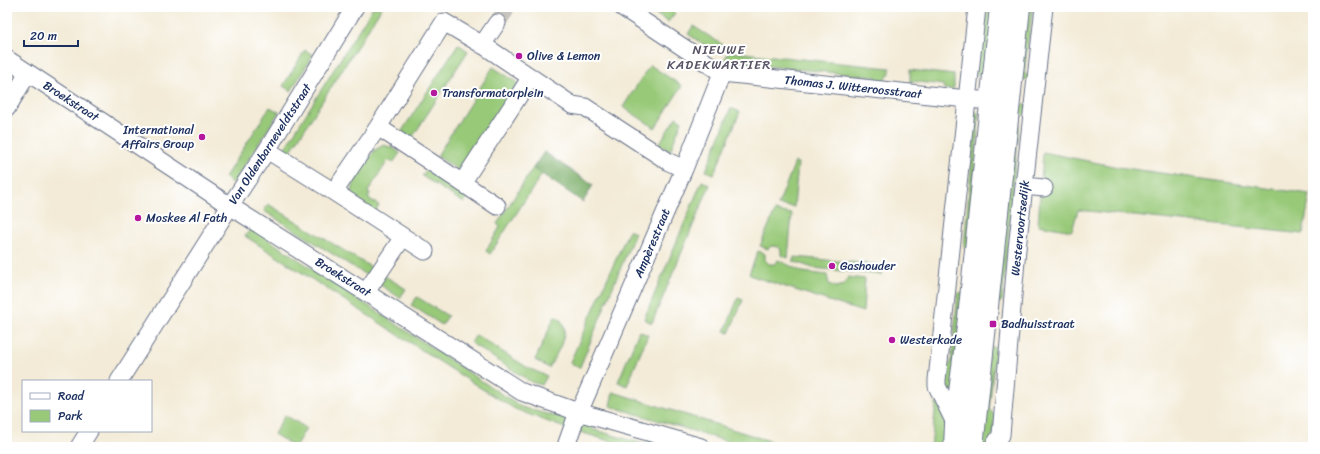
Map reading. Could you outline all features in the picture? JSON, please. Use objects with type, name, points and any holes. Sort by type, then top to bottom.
[{"type":"main road","name":"Westervoortsedijk","points":[[972,447],[990,280],[1000,100],[1001,7]]},
{"type":"main road","name":"Westervoortsedijk","points":[[955,447],[956,425],[969,318],[1000,100],[1019,7]]},
{"type":"street","name":"Van Oldenbarneveldtstraat","points":[[121,380],[267,150],[355,7]]},
{"type":"street","name":"Thomas J. Witteroosstraat","points":[[622,7],[722,73],[967,99],[1000,100]]},
{"type":"street","name":"Westervoortsedijk","points":[[956,425],[937,386],[937,380],[977,7]]},
{"type":"street","name":"Westervoortsedijk","points":[[993,447],[1001,435],[1017,249],[1044,7]]},
{"type":"street","points":[[334,192],[378,127],[444,22],[482,45],[572,105],[586,107],[669,162],[684,169]]},
{"type":"street","points":[[482,45],[497,22]]},
{"type":"street","name":"Broekstraat","points":[[7,59],[230,206],[522,392],[578,412],[701,447]]},
{"type":"street","points":[[7,108],[28,73]]},
{"type":"street","name":"Ampèrestraat","points":[[566,446],[578,412],[684,169],[722,73]]},
{"type":"street","points":[[462,183],[530,77]]},
{"type":"street","points":[[378,127],[497,206]]},
{"type":"street","points":[[267,150],[425,251]]},
{"type":"street","points":[[1024,186],[1044,188]]},
{"type":"street","points":[[366,292],[403,237]]},
{"type":"street","points":[[79,447],[88,432]]},
{"type":"green space","points":[[373,7],[382,7],[287,157],[281,154]]},
{"type":"green space","points":[[645,7],[665,7],[675,13],[668,22]]},
{"type":"green space","points":[[987,7],[997,7],[989,76],[975,74],[977,51],[983,46]]},
{"type":"green space","points":[[1024,7],[1033,7],[1024,73],[1030,77],[1028,80],[1017,78]]},
{"type":"green space","points":[[693,26],[723,45],[717,54],[688,34]]},
{"type":"green space","points":[[458,44],[468,51],[410,141],[400,134]]},
{"type":"green space","points":[[305,50],[313,55],[291,91],[283,86]]},
{"type":"green space","points":[[730,50],[733,52],[890,68],[890,73],[882,83],[877,83],[876,77],[735,63],[734,68],[728,67],[722,63]]},
{"type":"green space","points":[[650,65],[682,86],[655,128],[623,107]]},
{"type":"green space","points":[[493,67],[518,83],[461,172],[437,156]]},
{"type":"green space","points":[[910,70],[954,75],[954,88],[951,90],[944,89],[943,85],[911,81],[910,86]]},
{"type":"green space","points":[[1013,104],[1027,105],[1027,112],[1020,118],[1002,301],[998,303]]},
{"type":"green space","points":[[270,107],[279,112],[234,182],[230,182],[225,177]]},
{"type":"green space","points":[[731,108],[740,112],[714,174],[706,171]]},
{"type":"green space","points":[[977,112],[979,114],[970,249],[964,247],[974,134],[969,127],[972,113]]},
{"type":"green space","points":[[676,117],[682,121],[670,151],[659,144]]},
{"type":"green space","points":[[384,145],[393,148],[400,153],[393,163],[389,160],[387,162],[369,190],[368,193],[370,194],[368,198],[379,205],[375,212],[353,195],[352,190],[359,173],[374,151]]},
{"type":"green space","points":[[544,152],[593,185],[583,202],[533,168]]},
{"type":"green space","points":[[1043,152],[1118,167],[1310,194],[1303,234],[1078,210],[1072,231],[1038,225]]},
{"type":"green space","points":[[795,162],[798,163],[794,207],[778,205]]},
{"type":"green space","points":[[533,168],[542,174],[490,254],[486,251],[500,227],[497,224]]},
{"type":"green space","points":[[426,170],[467,197],[464,203],[422,176]]},
{"type":"green space","points":[[702,181],[710,185],[652,323],[644,319]]},
{"type":"green space","points":[[268,204],[374,269],[372,273],[366,275],[264,211]]},
{"type":"green space","points":[[775,211],[792,214],[788,258],[781,255],[781,250],[778,247],[771,246],[768,249],[760,246]]},
{"type":"green space","points":[[251,228],[521,407],[554,416],[559,414],[561,415],[567,422],[567,429],[515,409],[479,387],[245,236]]},
{"type":"green space","points":[[629,230],[635,233],[580,367],[572,365],[570,362]]},
{"type":"green space","points":[[758,251],[765,254],[765,260],[769,264],[775,264],[778,260],[803,272],[827,275],[829,284],[836,287],[844,285],[848,277],[865,279],[863,312],[752,276],[749,274]]},
{"type":"green space","points":[[794,257],[883,265],[882,275],[813,268],[793,261]]},
{"type":"green space","points":[[385,276],[406,289],[400,298],[379,284]]},
{"type":"green space","points":[[958,293],[966,293],[954,405],[944,385],[944,368],[951,363]]},
{"type":"green space","points":[[417,297],[448,316],[442,325],[411,305]]},
{"type":"green space","points":[[738,298],[743,300],[729,333],[725,331]]},
{"type":"green space","points":[[555,316],[564,326],[564,333],[560,348],[549,368],[535,360]]},
{"type":"green space","points":[[639,331],[648,335],[627,386],[618,382]]},
{"type":"green space","points":[[476,335],[528,368],[547,376],[542,385],[531,382],[471,343]]},
{"type":"green space","points":[[989,347],[996,347],[989,409],[995,416],[993,435],[987,447],[978,447]]},
{"type":"green space","points":[[613,392],[773,442],[771,447],[746,447],[610,406]]},
{"type":"green space","points":[[936,403],[938,404],[949,432],[950,447],[931,447]]},
{"type":"green space","points":[[285,415],[306,428],[295,447],[274,434]]},
{"type":"green space","points":[[584,423],[592,424],[592,429],[643,444],[649,441],[670,447],[629,447],[580,432],[579,427]]},
{"type":"tunnel","points":[[497,23],[508,7]]},
{"type":"place","name":"Olive & Lemon","points":[[519,56]]},
{"type":"place","name":"Transformatorplein","points":[[434,93]]},
{"type":"place","name":"International Affairs Group","points":[[202,137]]},
{"type":"place","name":"Moskee Al Fath","points":[[138,218]]},
{"type":"place","name":"Gashouder","points":[[832,266]]},
{"type":"place","name":"Badhuisstraat","points":[[993,324]]},
{"type":"place","name":"Westerkade","points":[[892,340]]},
{"type":"district","name":"NIEUWE KADEKWARTIER","points":[[719,56]]}]
